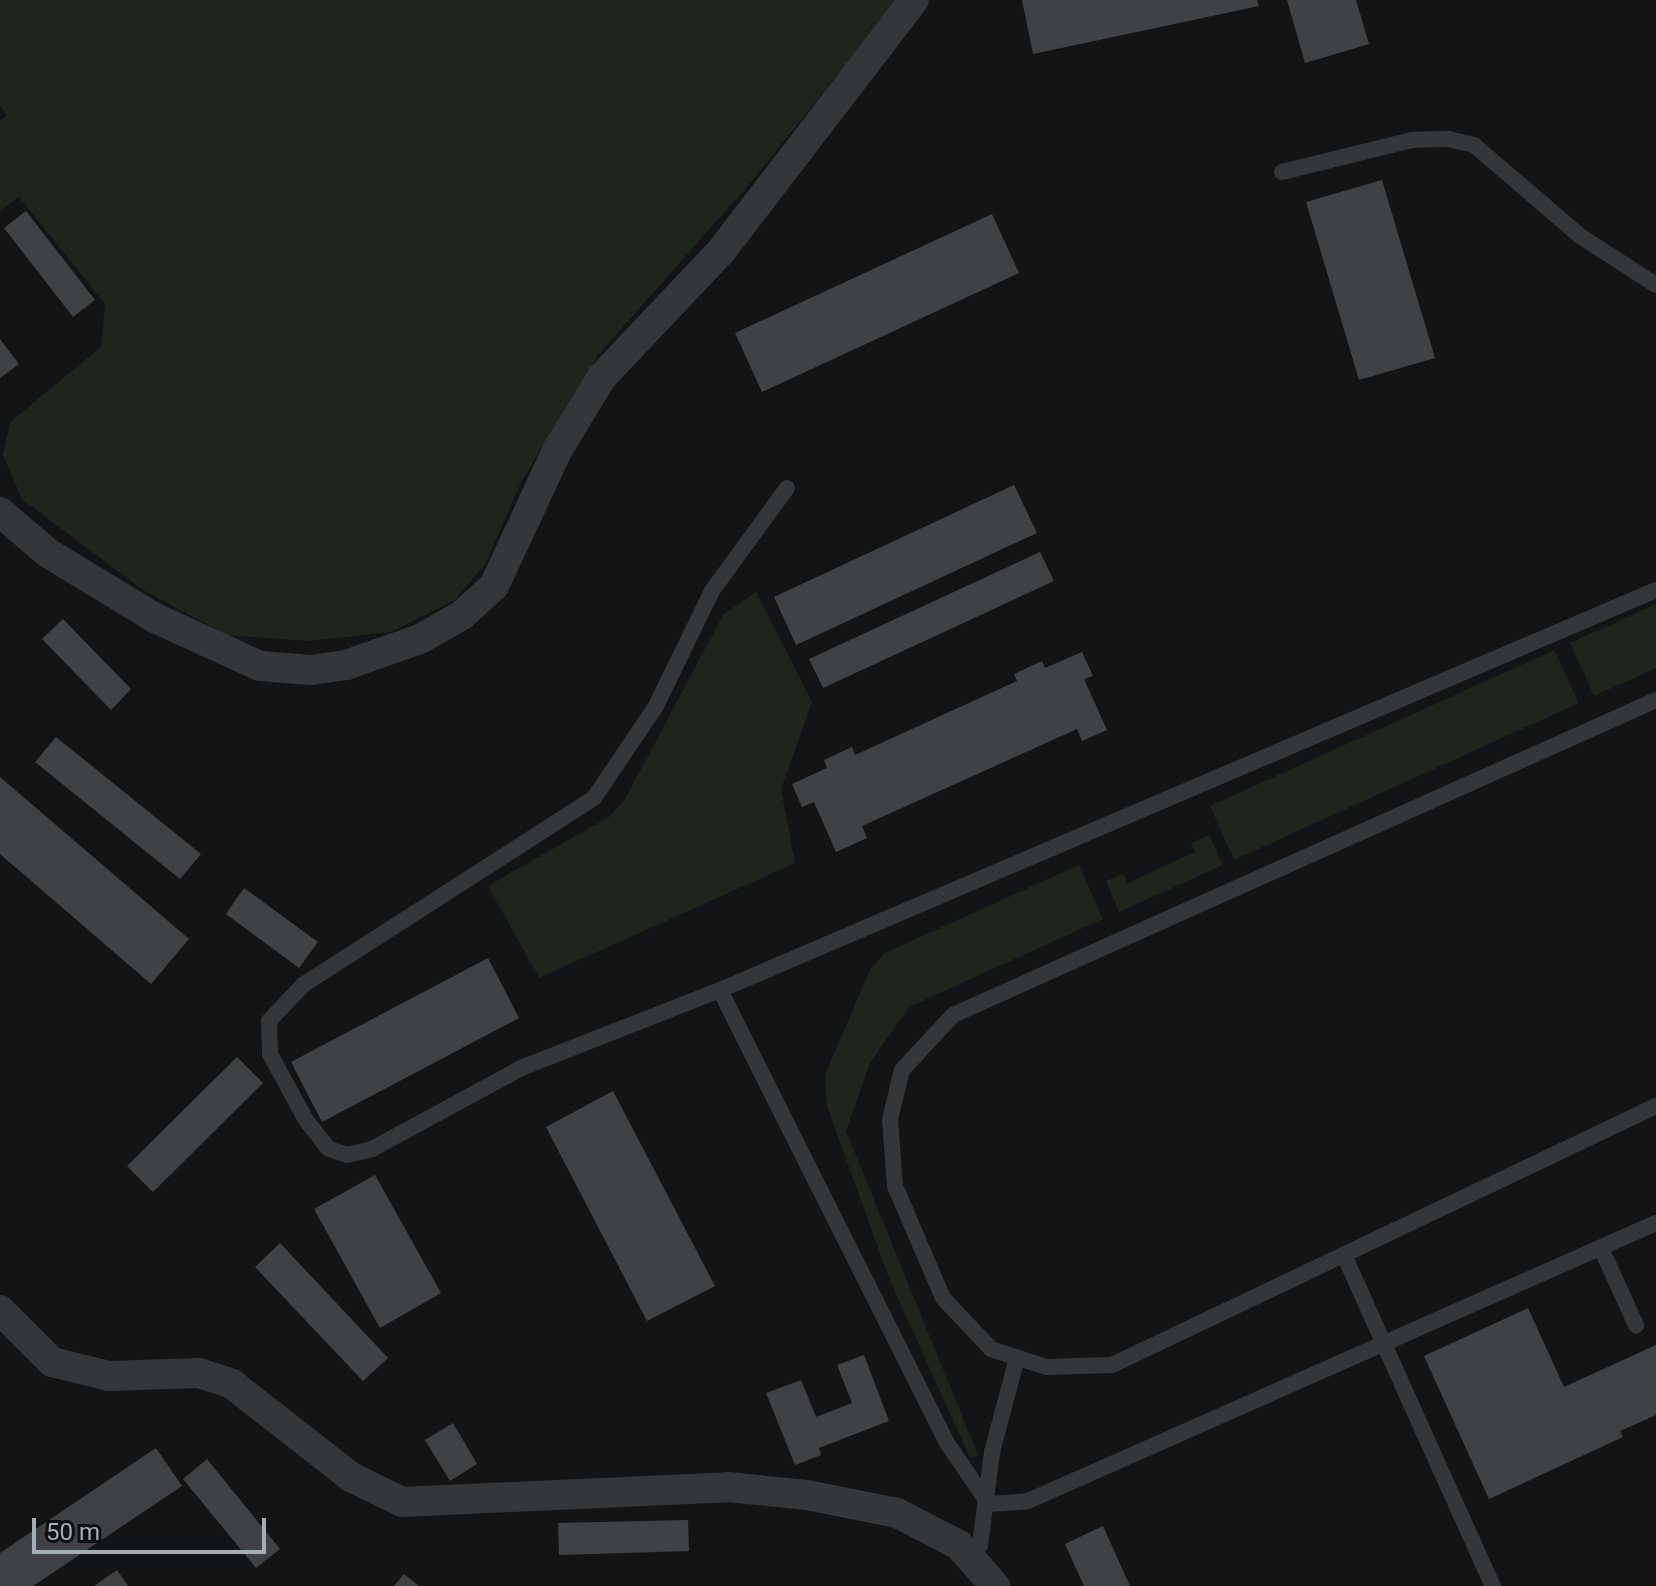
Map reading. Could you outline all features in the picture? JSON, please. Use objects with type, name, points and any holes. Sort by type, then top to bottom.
[{"type":"street","points":[[0,512],[48,553],[155,618],[260,666],[311,670],[346,665],[420,639],[462,615],[494,586],[558,449],[602,377],[722,250],[914,0]]},
{"type":"street","points":[[0,1310],[52,1362],[109,1376],[199,1373],[232,1384],[351,1477],[402,1502],[728,1487],[807,1495],[897,1513],[959,1545],[995,1586]]},
{"type":"lane","points":[[1282,172],[1412,140],[1448,139],[1474,145],[1508,170],[1580,236],[1656,285]]},
{"type":"lane","points":[[787,488],[712,591],[656,706],[594,798],[303,985],[269,1021],[270,1054],[306,1120],[329,1149],[347,1155],[372,1149],[521,1068],[720,990],[1656,590]]},
{"type":"lane","points":[[1656,700],[953,1015],[902,1070],[890,1119],[895,1186],[943,1298],[991,1349],[1046,1367],[1112,1365],[1656,1106]]},
{"type":"lane","points":[[720,990],[947,1443],[989,1504]]},
{"type":"lane","points":[[989,1504],[1028,1501],[1385,1346],[1656,1223]]},
{"type":"lane","points":[[1601,1248],[1636,1325]]},
{"type":"lane","points":[[1344,1255],[1493,1586]]},
{"type":"lane","points":[[970,1557],[980,1545],[989,1504],[992,1452],[1017,1358]]},
{"type":"shaded area","points":[[0,0],[897,0],[753,180],[599,354],[521,482],[486,563],[455,600],[391,632],[309,641],[226,635],[143,590],[22,499],[3,455],[10,422],[101,347],[105,304],[19,197],[0,211],[0,120],[7,116],[0,105]]},
{"type":"shaded area","points":[[756,592],[812,702],[781,789],[795,863],[539,978],[488,886],[609,817],[625,799],[723,615]]},
{"type":"shaded area","points":[[1656,604],[1656,668],[1594,696],[1570,643]]},
{"type":"shaded area","points":[[1554,650],[1579,703],[1234,860],[1210,806]]},
{"type":"shaded area","points":[[1209,835],[1223,865],[1119,912],[1106,881],[1123,874],[1128,883],[1195,852],[1191,843]]},
{"type":"shaded area","points":[[1079,865],[1103,919],[909,1007],[870,1063],[846,1131],[978,1455],[970,1458],[890,1281],[827,1106],[825,1075],[870,970],[885,953]]},
{"type":"building","points":[[1022,0],[1257,0],[1259,6],[1033,54]]},
{"type":"building","points":[[1287,0],[1356,0],[1369,44],[1305,63]]},
{"type":"building","points":[[1382,180],[1435,358],[1359,380],[1306,202]]},
{"type":"building","points":[[26,211],[95,300],[73,317],[4,228]]},
{"type":"building","points":[[992,214],[1019,273],[762,392],[735,333]]},
{"type":"building","points":[[0,339],[19,364],[0,378]]},
{"type":"building","points":[[1014,485],[1037,533],[796,645],[774,597]]},
{"type":"building","points":[[1040,552],[1054,581],[823,688],[809,659]]},
{"type":"building","points":[[63,619],[131,689],[111,710],[42,639]]},
{"type":"building","points":[[1082,652],[1093,676],[1084,679],[1107,730],[1082,741],[1077,729],[862,826],[867,838],[836,852],[814,802],[802,807],[792,784],[827,768],[824,760],[852,747],[855,755],[1017,681],[1014,674],[1042,661],[1045,668]]},
{"type":"building","points":[[56,737],[201,854],[180,879],[35,762]]},
{"type":"building","points":[[0,777],[189,939],[151,984],[0,854]]},
{"type":"building","points":[[244,888],[318,942],[299,968],[226,914]]},
{"type":"building","points":[[488,958],[519,1018],[322,1122],[291,1062]]},
{"type":"building","points":[[237,1057],[263,1083],[153,1192],[127,1166]]},
{"type":"building","points":[[613,1091],[715,1286],[647,1321],[546,1127]]},
{"type":"building","points":[[375,1175],[441,1293],[380,1328],[314,1209]]},
{"type":"building","points":[[280,1243],[388,1358],[363,1381],[255,1267]]},
{"type":"building","points":[[1528,1308],[1564,1387],[1656,1345],[1656,1415],[1620,1431],[1623,1437],[1489,1499],[1424,1356]]},
{"type":"building","points":[[864,1355],[889,1421],[819,1448],[821,1455],[795,1465],[766,1393],[801,1380],[816,1417],[852,1403],[837,1365]]},
{"type":"building","points":[[453,1423],[477,1464],[450,1481],[425,1440]]},
{"type":"building","points":[[156,1448],[182,1486],[33,1586],[0,1586],[0,1553]]},
{"type":"building","points":[[207,1459],[280,1549],[256,1568],[183,1479]]},
{"type":"building","points":[[688,1520],[689,1551],[559,1555],[558,1523]]},
{"type":"building","points":[[1103,1526],[1130,1586],[1084,1586],[1065,1544]]},
{"type":"building","points":[[117,1570],[128,1586],[94,1586]]},
{"type":"building","points":[[404,1574],[419,1586],[394,1586]]}]
